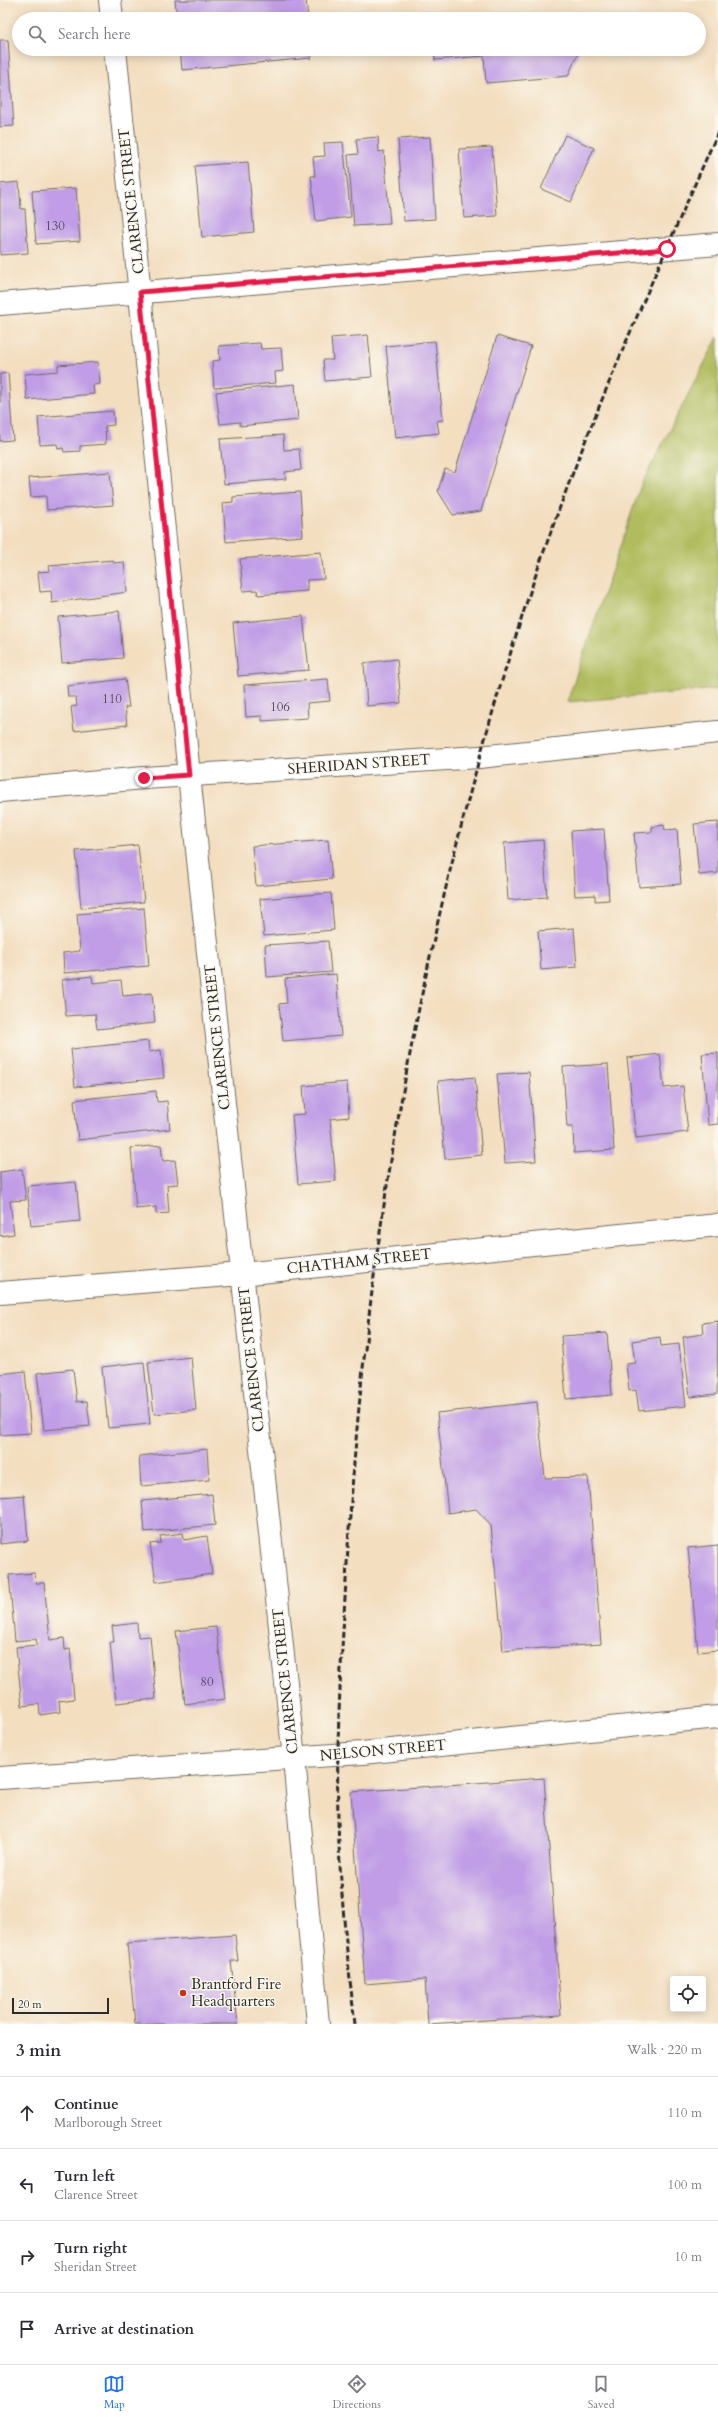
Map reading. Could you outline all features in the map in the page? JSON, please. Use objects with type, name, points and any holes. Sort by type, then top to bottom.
[{"type":"street","points":[[110,0],[111,12]]},
{"type":"street","name":"CLARENCE STREET","points":[[116,56],[189,775],[294,1758],[318,2024]]},
{"type":"street","points":[[0,304],[718,244]]},
{"type":"street","name":"SHERIDAN STREET","points":[[0,792],[189,775],[479,757],[718,732]]},
{"type":"street","name":"CHATHAM STREET","points":[[0,1293],[242,1274],[718,1225]]},
{"type":"street","name":"NELSON STREET","points":[[0,1778],[294,1758],[718,1717]]},
{"type":"green space","points":[[718,337],[718,689],[567,702],[641,485]]},
{"type":"building","points":[[175,0],[306,0],[307,12],[176,12]]},
{"type":"building","points":[[0,40],[8,40],[14,126],[0,127]]},
{"type":"building","points":[[181,56],[311,56],[311,58],[182,70]]},
{"type":"building","points":[[435,56],[484,56],[435,60]]},
{"type":"building","points":[[484,56],[577,56],[568,76],[486,83]]},
{"type":"building","points":[[565,135],[594,148],[571,202],[541,189]]},
{"type":"building","points":[[378,137],[379,152],[384,151],[390,224],[354,226],[348,155],[358,154],[356,139]]},
{"type":"building","points":[[430,137],[435,219],[404,221],[398,139]]},
{"type":"building","points":[[343,142],[351,217],[316,221],[311,176],[315,176],[313,157],[325,156],[324,143]]},
{"type":"building","points":[[492,147],[497,216],[464,218],[459,149]]},
{"type":"building","points":[[248,162],[254,232],[202,237],[195,166]]},
{"type":"building","points":[[19,182],[21,209],[25,209],[28,253],[0,255],[0,184]]},
{"type":"building","points":[[76,188],[80,241],[36,244],[32,191]]},
{"type":"building","points":[[368,335],[372,377],[325,381],[323,360],[333,360],[331,338]]},
{"type":"building","points":[[497,336],[531,346],[481,511],[453,515],[438,491],[445,469],[455,472]]},
{"type":"building","points":[[435,341],[443,420],[437,421],[439,433],[395,438],[386,346]]},
{"type":"building","points":[[260,343],[261,349],[281,348],[283,371],[275,372],[276,383],[214,388],[212,361],[220,360],[219,346]]},
{"type":"building","points":[[98,362],[100,384],[93,385],[94,394],[27,400],[25,374],[58,371],[58,365]]},
{"type":"building","points":[[8,373],[13,440],[0,441],[0,374]]},
{"type":"building","points":[[295,384],[298,420],[240,426],[240,422],[220,424],[216,392]]},
{"type":"building","points":[[113,411],[114,425],[105,426],[106,444],[80,446],[80,451],[64,452],[63,448],[58,449],[57,444],[40,445],[38,417]]},
{"type":"building","points":[[283,435],[284,450],[299,449],[301,470],[285,472],[286,479],[224,484],[220,439]]},
{"type":"building","points":[[110,472],[113,505],[47,510],[46,496],[31,497],[29,478]]},
{"type":"building","points":[[300,492],[303,536],[226,542],[223,503],[233,502],[233,497]]},
{"type":"building","points":[[321,552],[324,579],[307,580],[307,591],[258,595],[257,590],[243,591],[240,559]]},
{"type":"building","points":[[113,560],[114,563],[124,562],[127,592],[52,603],[51,591],[40,592],[38,572],[50,571],[49,566]]},
{"type":"building","points":[[119,611],[123,658],[62,663],[58,617]]},
{"type":"building","points":[[303,616],[309,670],[238,676],[233,623]]},
{"type":"building","points":[[397,659],[401,703],[367,706],[364,663]]},
{"type":"building","points":[[125,679],[129,707],[125,707],[127,725],[74,731],[71,707],[77,706],[76,697],[68,697],[67,686]]},
{"type":"building","points":[[328,679],[330,701],[307,703],[308,718],[262,721],[262,716],[246,717],[244,685]]},
{"type":"building","points":[[718,822],[718,873],[699,875],[694,824]]},
{"type":"building","points":[[664,825],[665,830],[677,829],[681,884],[639,887],[634,833],[652,832],[652,827]]},
{"type":"building","points":[[604,829],[609,900],[595,901],[595,895],[575,896],[571,831]]},
{"type":"building","points":[[328,840],[332,879],[256,886],[252,846]]},
{"type":"building","points":[[543,840],[547,897],[508,900],[504,843]]},
{"type":"building","points":[[138,845],[144,902],[81,908],[76,851]]},
{"type":"building","points":[[331,893],[334,930],[264,936],[260,899]]},
{"type":"building","points":[[144,908],[149,966],[64,973],[63,953],[80,951],[77,914]]},
{"type":"building","points":[[574,928],[577,967],[541,970],[538,931]]},
{"type":"building","points":[[328,941],[331,972],[267,977],[265,945]]},
{"type":"building","points":[[336,974],[341,1036],[283,1041],[279,1004],[287,1003],[285,979]]},
{"type":"building","points":[[92,976],[93,983],[121,980],[123,996],[152,993],[155,1023],[97,1029],[95,1014],[66,1016],[62,980]]},
{"type":"building","points":[[148,1041],[149,1052],[161,1050],[164,1078],[75,1087],[71,1049]]},
{"type":"building","points":[[718,1053],[718,1124],[708,1125],[702,1054]]},
{"type":"building","points":[[660,1054],[664,1088],[683,1086],[688,1132],[636,1138],[627,1058]]},
{"type":"building","points":[[608,1064],[614,1150],[574,1153],[573,1127],[567,1127],[563,1067]]},
{"type":"building","points":[[529,1072],[536,1161],[505,1163],[497,1074]]},
{"type":"building","points":[[475,1077],[482,1155],[445,1159],[438,1081]]},
{"type":"building","points":[[347,1082],[349,1117],[330,1119],[336,1181],[298,1184],[292,1115],[305,1114],[303,1086]]},
{"type":"building","points":[[156,1091],[157,1102],[167,1101],[170,1129],[78,1140],[74,1100]]},
{"type":"building","points":[[161,1145],[163,1161],[175,1160],[178,1184],[167,1185],[169,1213],[156,1214],[156,1207],[136,1209],[131,1148]]},
{"type":"building","points":[[22,1169],[26,1200],[10,1201],[14,1234],[0,1236],[0,1172]]},
{"type":"building","points":[[76,1182],[80,1221],[31,1226],[27,1186]]},
{"type":"building","points":[[718,1321],[717,1394],[690,1397],[683,1337],[703,1334],[702,1323]]},
{"type":"building","points":[[607,1333],[612,1395],[566,1399],[561,1336]]},
{"type":"building","points":[[660,1337],[661,1346],[679,1344],[686,1406],[639,1411],[636,1390],[629,1391],[626,1364],[635,1363],[632,1341]]},
{"type":"building","points":[[191,1357],[196,1410],[154,1414],[148,1362]]},
{"type":"building","points":[[144,1362],[150,1424],[108,1428],[102,1367]]},
{"type":"building","points":[[73,1369],[77,1402],[87,1401],[90,1426],[44,1430],[37,1373]]},
{"type":"building","points":[[25,1371],[31,1433],[0,1435],[0,1374]]},
{"type":"building","points":[[537,1402],[545,1478],[588,1477],[601,1644],[503,1651],[491,1525],[476,1509],[448,1513],[437,1413]]},
{"type":"building","points":[[207,1449],[209,1480],[141,1486],[139,1456]]},
{"type":"building","points":[[212,1494],[215,1525],[145,1532],[142,1501]]},
{"type":"building","points":[[24,1495],[28,1541],[0,1544],[0,1497]]},
{"type":"building","points":[[183,1533],[184,1540],[207,1536],[212,1574],[156,1582],[150,1544],[161,1543],[160,1536]]},
{"type":"building","points":[[718,1545],[718,1650],[698,1652],[688,1548]]},
{"type":"building","points":[[35,1573],[36,1583],[44,1583],[50,1640],[64,1638],[65,1650],[70,1649],[74,1699],[59,1701],[60,1712],[40,1715],[39,1704],[22,1706],[16,1647],[37,1645],[36,1639],[15,1641],[9,1575]]},
{"type":"building","points":[[137,1623],[138,1637],[150,1636],[156,1699],[116,1703],[110,1642],[114,1642],[112,1626]]},
{"type":"building","points":[[216,1627],[225,1699],[185,1704],[176,1631]]},
{"type":"building","points":[[544,1778],[561,2015],[428,2024],[425,1979],[365,1984],[351,1792]]},
{"type":"building","name":"Brantford Fire Headquarters","points":[[235,1935],[238,1961],[231,1961],[238,2024],[135,2024],[127,1943]]},
{"type":"railway","points":[[355,2024],[340,1871],[338,1755],[341,1660],[356,1444],[368,1325],[384,1206],[404,1088],[427,971],[454,854],[485,738],[520,623],[563,498],[587,436],[638,314],[718,132]]},
{"type":"place","name":"Brantford Fire Headquarters","points":[[183,1993]]},
{"type":"route","points":[[144,778],[189,775],[140,292],[667,249]]}]
